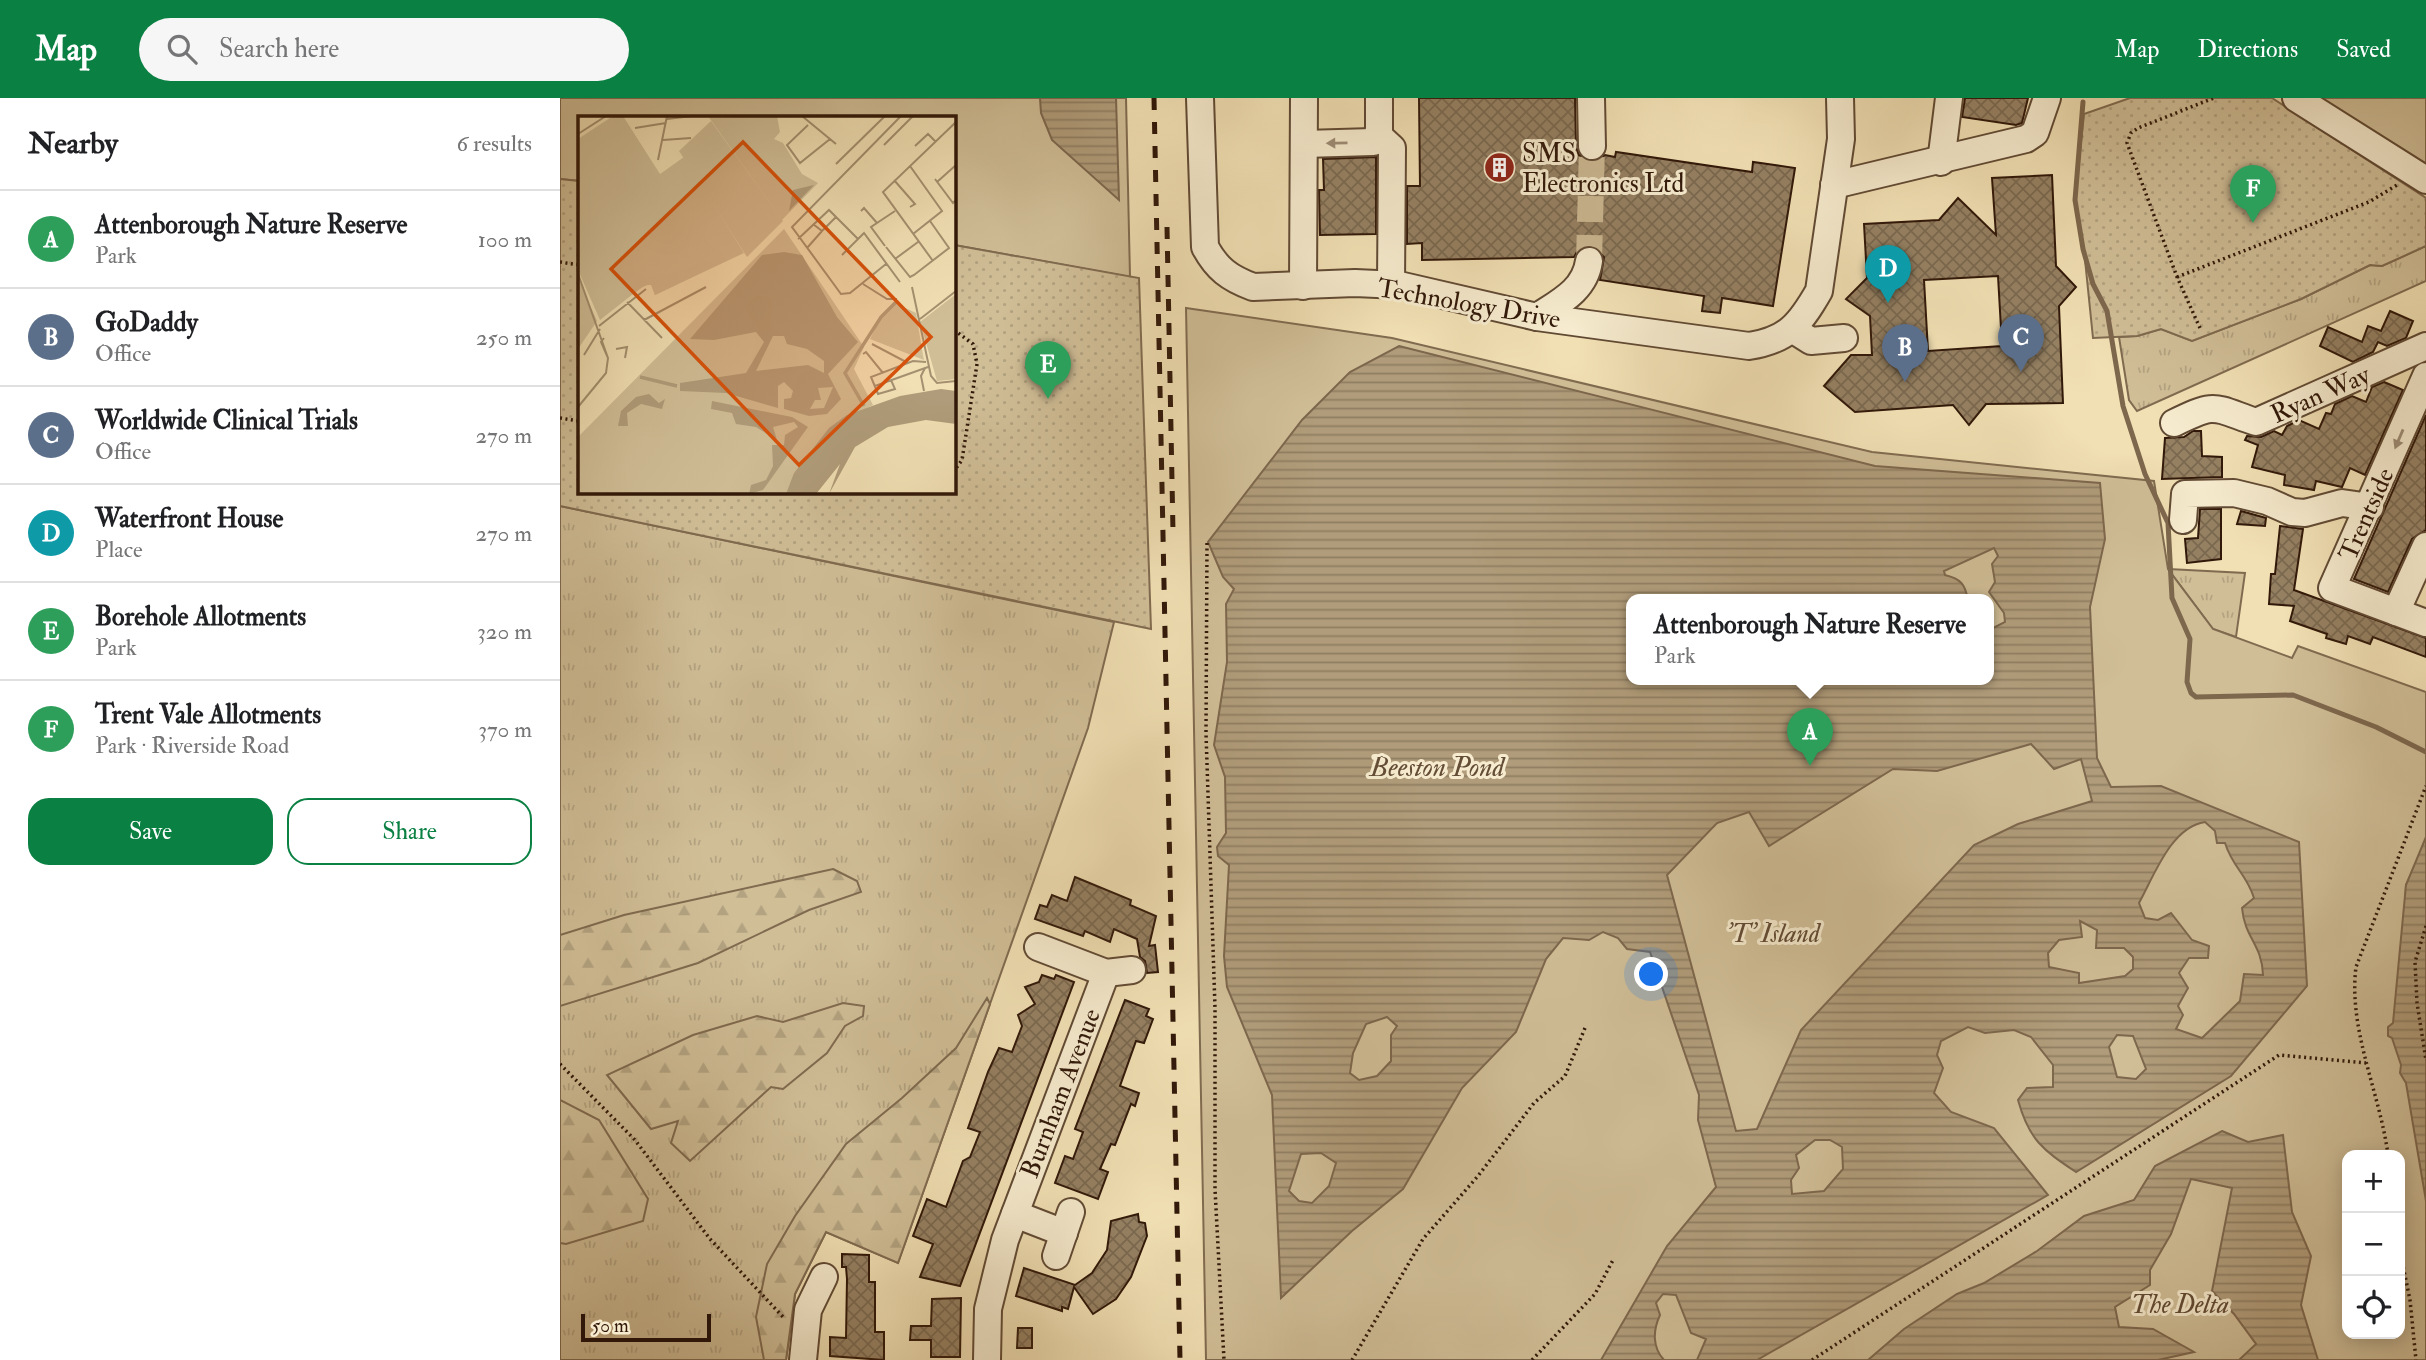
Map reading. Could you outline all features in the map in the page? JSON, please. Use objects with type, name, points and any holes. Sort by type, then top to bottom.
[{"type":"street","name":"Technology Drive","points":[[1200,98],[1205,247],[1227,275],[1253,287],[1391,285],[1537,317],[1749,346],[1783,337],[1792,329]]},
{"type":"street","points":[[1303,286],[1304,98]]},
{"type":"street","points":[[1304,144],[1373,142],[1379,136],[1379,98]]},
{"type":"street","points":[[1591,98],[1592,146]]},
{"type":"street","points":[[1840,98],[1841,139],[1819,291],[1807,312],[1792,329],[1811,341],[1844,338]]},
{"type":"street","points":[[1941,162],[1949,98]]},
{"type":"street","points":[[1834,185],[1941,162],[2026,139],[2035,133],[2047,98]]},
{"type":"street","points":[[2296,98],[2418,175]]},
{"type":"street","points":[[1379,136],[1392,148],[1391,285]]},
{"type":"street","points":[[1537,317],[1564,299],[1587,277],[1589,261]]},
{"type":"street","name":"Ryan Way","points":[[2174,423],[2208,407],[2219,407],[2256,422],[2426,346]]},
{"type":"street","name":"Trentside","points":[[2426,376],[2332,588],[2426,622]]},
{"type":"street","points":[[2183,520],[2185,494],[2234,493],[2267,501],[2292,512],[2305,513],[2342,503],[2370,507]]},
{"type":"street","points":[[2396,612],[2426,546]]},
{"type":"street","name":"Burnham Avenue","points":[[987,1360],[990,1296],[1015,1213],[1119,971],[1038,947]]},
{"type":"street","name":"Burnham Avenue","points":[[1015,1213],[1064,1234]]},
{"type":"street","points":[[803,1360],[804,1328],[811,1301],[824,1277]]},
{"type":"path","points":[[2200,328],[2177,277],[2127,143],[2130,132],[2214,98]]},
{"type":"path","points":[[2177,277],[2369,202],[2418,175]]},
{"type":"path","points":[[560,262],[578,265]]},
{"type":"path","points":[[956,332],[973,345],[977,365],[962,460],[956,468]]},
{"type":"path","points":[[560,418],[578,421]]},
{"type":"path","points":[[1207,543],[1206,733],[1215,1008],[1215,1189],[1224,1360]]},
{"type":"path","points":[[2387,1150],[2366,1063],[2353,984],[2356,967],[2426,786]]},
{"type":"path","points":[[2426,926],[2416,962],[2417,1003],[2426,1060]]},
{"type":"path","points":[[1352,1360],[1423,1239],[1478,1175],[1534,1102],[1565,1076],[1585,1028]]},
{"type":"path","points":[[1812,1360],[2279,1055],[2366,1063]]},
{"type":"path","points":[[560,1064],[635,1140],[710,1239],[780,1315],[804,1328]]},
{"type":"path","points":[[1532,1360],[1595,1294],[1613,1260]]},
{"type":"path","points":[[2404,1276],[2416,1360]]},
{"type":"green space","points":[[560,98],[1126,98],[1130,277],[956,245],[956,116],[578,116],[578,181],[560,179]]},
{"type":"green space","points":[[2130,98],[2272,98],[2426,198],[2426,246],[2382,266],[2370,265],[2301,299],[2192,341],[2161,329],[2137,336],[2093,338],[2084,250],[2075,199],[2084,114]]},
{"type":"green space","points":[[2316,98],[2426,98],[2426,167]]},
{"type":"green space","points":[[560,179],[578,181],[578,494],[956,494],[956,245],[1139,278],[1151,629],[560,506]]},
{"type":"green space","points":[[2426,246],[2426,281],[2137,411],[2129,400],[2119,337],[2137,336],[2161,329],[2192,341],[2301,299],[2370,265],[2382,266]]},
{"type":"green space","points":[[1186,308],[1392,338],[1872,452],[2154,481],[2168,569],[2213,629],[2292,658],[2298,646],[2426,692],[2426,841],[2406,885],[2402,967],[2426,1171],[2426,1360],[1206,1360]]},
{"type":"green space","points":[[560,506],[1114,622],[1088,728],[898,1263],[826,1232],[795,1294],[786,1360],[560,1360]]},
{"type":"green space","points":[[2168,569],[2245,573],[2236,637],[2213,629]]},
{"type":"green space","points":[[833,869],[857,881],[861,892],[809,910],[698,963],[560,1006],[560,935],[624,915]]},
{"type":"green space","points":[[987,998],[990,1004],[898,1263],[826,1232],[795,1294],[786,1360],[764,1360],[756,1317],[767,1264],[795,1216],[846,1144],[902,1098],[956,1048]]},
{"type":"green space","points":[[843,1003],[864,1006],[863,1016],[845,1026],[827,1053],[783,1089],[771,1087],[690,1161],[671,1143],[678,1121],[651,1129],[607,1075],[693,1035],[757,1016],[783,1022]]},
{"type":"green space","points":[[560,1100],[599,1120],[648,1199],[643,1221],[566,1244],[560,1243]]},
{"type":"water","points":[[1040,98],[1116,98],[1119,200],[1052,140],[1041,113]]},
{"type":"water","name":"Beeston Pond","points":[[1399,346],[1875,466],[2100,483],[2105,539],[2090,607],[2097,758],[2111,787],[2161,786],[2299,842],[2307,986],[2231,1076],[2076,1172],[2039,1143],[2022,1114],[2018,1100],[2027,1088],[2053,1087],[2053,1065],[2031,1037],[2014,1030],[1985,1033],[1968,1027],[1941,1041],[1937,1055],[1943,1068],[1934,1093],[1951,1112],[1994,1128],[2048,1195],[1757,1360],[1697,1360],[1706,1339],[1691,1333],[1676,1295],[1663,1294],[1656,1303],[1660,1315],[1655,1338],[1657,1350],[1664,1360],[1601,1360],[1667,1246],[1716,1187],[1698,1120],[1699,1095],[1650,952],[1627,949],[1618,938],[1603,932],[1589,940],[1563,938],[1546,959],[1516,1032],[1462,1088],[1403,1189],[1352,1231],[1281,1298],[1272,1095],[1227,987],[1224,956],[1229,865],[1218,856],[1217,847],[1226,833],[1225,777],[1214,745],[1227,662],[1226,604],[1234,589],[1223,577],[1208,542],[1302,420],[1350,372]],"holes":[[[2031,744],[2054,769],[2081,759],[2092,801],[2018,824],[1974,845],[1801,1030],[1757,1129],[1736,1131],[1667,875],[1717,823],[1749,812],[1769,846],[1893,769],[1937,771]],[[2205,822],[2215,831],[2217,843],[2225,843],[2247,882],[2254,898],[2242,908],[2246,927],[2260,956],[2263,975],[2244,974],[2240,1001],[2202,1038],[2176,1029],[2183,1015],[2178,1006],[2188,988],[2179,973],[2189,958],[2208,958],[2209,946],[2192,940],[2171,913],[2158,920],[2145,918],[2139,903],[2165,854],[2182,833]],[[2080,921],[2097,930],[2096,948],[2124,948],[2133,957],[2133,969],[2125,976],[2079,983],[2079,973],[2049,967],[2048,953],[2059,940],[2082,937]],[[1387,1017],[1397,1026],[1391,1035],[1391,1061],[1377,1076],[1359,1080],[1350,1073],[1353,1053],[1366,1024]],[[2117,1035],[2133,1036],[2146,1069],[2136,1079],[2117,1077],[2109,1047]],[[1815,1140],[1830,1140],[1842,1147],[1843,1169],[1824,1191],[1792,1194],[1791,1180],[1799,1168],[1796,1155]],[[1321,1153],[1336,1163],[1329,1186],[1312,1203],[1299,1201],[1289,1191],[1301,1154]]]},
{"type":"water","points":[[2426,837],[2426,1201],[2406,1083],[2400,1073],[2401,1065],[2392,1038],[2388,1036],[2388,1027],[2393,1023],[2406,885]]},
{"type":"water","points":[[2222,1131],[2248,1142],[2283,1135],[2292,1212],[2311,1256],[2301,1305],[2318,1360],[2239,1360],[2256,1344],[2234,1314],[2212,1291],[2232,1188],[2191,1179],[2171,1234],[2150,1270],[2150,1285],[2115,1307],[2119,1327],[2153,1329],[2194,1352],[2158,1360],[1868,1360],[1904,1329],[1957,1294],[1984,1283],[2037,1251],[2084,1216],[2134,1200],[2155,1166]]},
{"type":"building","points":[[1419,98],[1575,98],[1576,147],[1579,155],[1592,162],[1605,155],[1615,157],[1616,152],[1752,172],[1753,162],[1795,168],[1773,306],[1722,298],[1720,313],[1702,311],[1704,296],[1600,280],[1604,257],[1592,246],[1578,250],[1574,257],[1422,260],[1422,243],[1407,244],[1407,186],[1420,186]]},
{"type":"building","points":[[1965,98],[2028,98],[2022,123],[2016,125],[1962,117]]},
{"type":"building","points":[[1376,157],[1376,234],[1320,235],[1319,190],[1324,190],[1323,159]]},
{"type":"building","points":[[2052,175],[2056,266],[2076,287],[2059,306],[2063,403],[1986,404],[1969,425],[1953,405],[1855,412],[1824,386],[1851,355],[1872,355],[1870,316],[1846,299],[1867,278],[1864,224],[1939,220],[1958,198],[1996,235],[1992,178]],"holes":[[[1998,276],[2002,346],[1928,351],[1924,280]]]},
{"type":"building","points":[[2390,311],[2413,321],[2406,338],[2387,346],[2378,342],[2373,352],[2353,362],[2320,346],[2328,327],[2362,342],[2368,326],[2381,331]]},
{"type":"building","points":[[2384,382],[2403,390],[2365,475],[2350,468],[2342,487],[2316,481],[2314,490],[2284,485],[2285,475],[2252,467],[2258,445],[2245,440],[2247,436],[2261,437],[2274,431],[2282,435],[2287,426],[2299,420],[2319,429],[2326,413],[2331,414],[2335,404],[2352,396],[2366,402],[2372,387]]},
{"type":"building","points":[[2426,415],[2426,530],[2412,539],[2388,592],[2354,579]]},
{"type":"building","points":[[2193,431],[2201,431],[2202,456],[2222,457],[2222,477],[2162,479],[2165,438],[2184,437]]},
{"type":"building","points":[[2200,509],[2221,509],[2221,559],[2187,563],[2185,539],[2198,538]]},
{"type":"building","points":[[2241,511],[2266,518],[2265,526],[2237,524]]},
{"type":"building","points":[[2280,526],[2303,529],[2294,590],[2426,638],[2426,657],[2373,637],[2370,644],[2348,636],[2346,644],[2326,638],[2327,634],[2290,621],[2294,606],[2269,604],[2271,574],[2275,574]]},
{"type":"building","points":[[1075,877],[1131,900],[1130,905],[1156,916],[1149,946],[1155,945],[1158,972],[1147,973],[1145,961],[1140,957],[1137,939],[1114,929],[1110,942],[1085,931],[1083,936],[1035,919],[1040,905],[1047,907],[1052,895],[1067,901]]},
{"type":"building","points":[[1042,975],[1054,979],[1056,975],[1074,982],[960,1286],[920,1277],[933,1244],[913,1236],[927,1199],[946,1207],[963,1161],[970,1157],[980,1132],[968,1128],[988,1072],[999,1048],[1012,1052],[1022,1026],[1018,1015],[1035,1004],[1025,987],[1039,982]]},
{"type":"building","points":[[1125,1000],[1149,1009],[1146,1016],[1153,1019],[1144,1043],[1136,1041],[1120,1086],[1139,1093],[1135,1106],[1131,1104],[1115,1145],[1111,1144],[1100,1169],[1108,1172],[1098,1199],[1055,1183],[1065,1156],[1073,1159],[1083,1132],[1075,1129]]},
{"type":"building","points":[[1138,1214],[1139,1222],[1145,1223],[1147,1236],[1131,1277],[1116,1299],[1093,1314],[1074,1287],[1068,1309],[1062,1307],[1062,1311],[1016,1296],[1024,1268],[1075,1285],[1092,1273],[1107,1250],[1111,1221]]},
{"type":"building","points":[[842,1254],[869,1255],[869,1282],[875,1282],[875,1332],[884,1332],[884,1360],[830,1356],[830,1337],[846,1338],[847,1279],[846,1267],[842,1267]]},
{"type":"building","points":[[961,1298],[960,1357],[931,1357],[931,1340],[910,1340],[911,1326],[931,1326],[932,1299]]},
{"type":"building","points":[[1018,1328],[1032,1328],[1032,1348],[1017,1348]]},
{"type":"waterway","points":[[2083,102],[2075,200],[2083,249],[2093,284],[2107,311],[2123,406],[2145,474],[2168,523],[2172,598],[2190,639],[2187,682],[2191,693],[2196,697],[2293,695],[2376,727],[2426,752]]},
{"type":"tunnel","points":[[1589,261],[1592,146]]},
{"type":"railway","points":[[1154,98],[1180,1360]]},
{"type":"railway","points":[[1167,227],[1173,532]]},
{"type":"place","name":"SMS Electronics Ltd","points":[[1499,168]]},
{"type":"place","name":"Trent Vale Allotments","points":[[2253,223]]},
{"type":"place","name":"Waterfront House","points":[[1888,303]]},
{"type":"place","name":"Worldwide Clinical Trials","points":[[2021,372]]},
{"type":"place","name":"GoDaddy","points":[[1905,382]]},
{"type":"place","name":"Borehole Allotments","points":[[1048,399]]},
{"type":"place","name":"Attenborough Nature Reserve","points":[[1810,766]]},
{"type":"park label","name":"'T' Island","points":[[1773,933]]},
{"type":"park label","name":"The Delta","points":[[2180,1304]]}]
